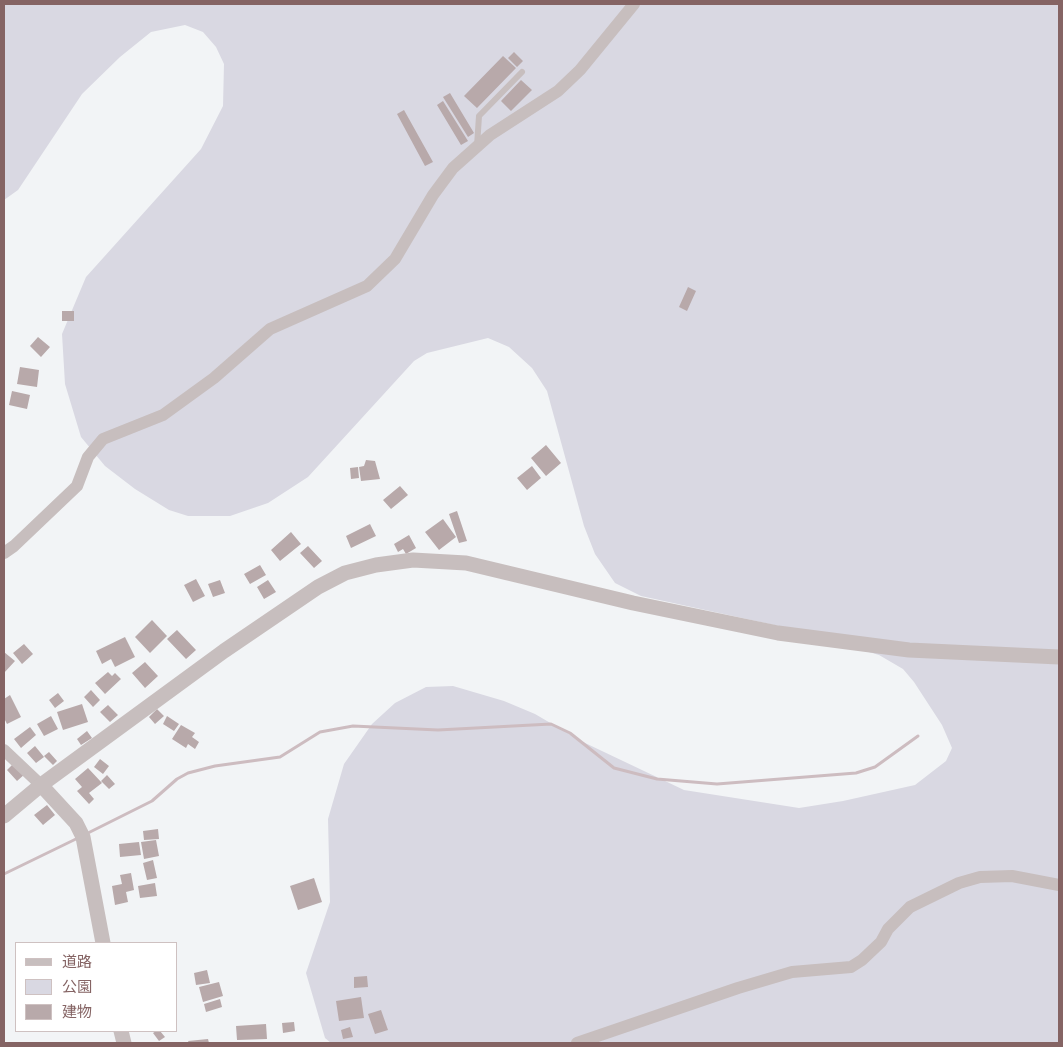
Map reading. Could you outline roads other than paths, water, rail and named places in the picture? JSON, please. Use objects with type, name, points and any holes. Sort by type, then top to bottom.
[{"type":"street","points":[[4,553],[14,546],[77,486],[88,457],[103,439],[163,415],[214,378],[270,329],[367,286],[395,259],[433,195],[453,168],[490,136],[558,92],[580,70],[634,4]]},
{"type":"street","points":[[4,816],[41,785],[224,651],[318,587],[345,573],[376,565],[413,560],[466,562],[633,603],[778,633],[909,650],[1059,656]]},
{"type":"street","points":[[4,750],[41,785],[76,823],[83,837],[103,942]]},
{"type":"street","points":[[577,1043],[738,988],[792,972],[851,967],[862,960],[881,942],[888,929],[910,906],[959,883],[980,877],[1012,876],[1059,885]]},
{"type":"lane","points":[[477,147],[479,116],[522,72]]},
{"type":"waterway","points":[[86,834],[152,801],[177,779],[188,773],[215,766],[280,757],[320,732],[353,726],[438,730],[551,724],[570,733],[614,768],[657,779],[717,784],[856,773],[875,767],[918,736]]},
{"type":"waterway","points":[[4,874],[78,838]]}]
